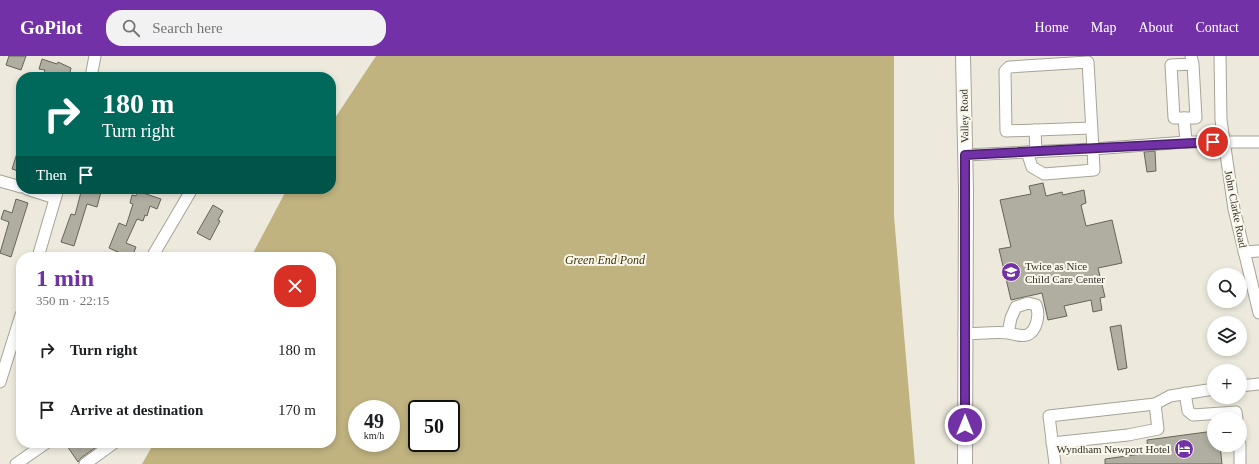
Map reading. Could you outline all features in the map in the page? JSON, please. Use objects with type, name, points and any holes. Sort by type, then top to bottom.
[{"type":"main road","name":"Valley Road","points":[[963,56],[965,155],[965,464]]},
{"type":"street","name":"John Clarke Road","points":[[1220,56],[1221,120],[1234,209],[1259,313]]},
{"type":"street","points":[[92,72],[93,57]]},
{"type":"street","points":[[1192,60],[1196,118],[1184,118],[1174,118],[1171,65],[1192,60]]},
{"type":"street","points":[[1035,130],[1031,152],[1032,167],[1044,174],[1094,170],[1092,128],[1088,62],[1009,67],[1005,70],[1006,131],[1092,128]]},
{"type":"street","points":[[1184,118],[1186,142]]},
{"type":"street","points":[[965,155],[1093,149],[1186,142],[1259,142]]},
{"type":"street","points":[[0,180],[16,185]]},
{"type":"street","points":[[39,252],[57,194]]},
{"type":"street","points":[[155,252],[189,194]]},
{"type":"street","points":[[1244,252],[1259,251]]},
{"type":"street","points":[[964,334],[1008,333]]},
{"type":"street","points":[[0,382],[16,348]]},
{"type":"street","points":[[1247,385],[1259,384]]},
{"type":"street","points":[[1055,464],[1049,416],[1155,404],[1170,396],[1207,390]]},
{"type":"street","points":[[1185,393],[1188,412],[1193,415],[1207,414]]},
{"type":"street","points":[[1052,444],[1128,435],[1158,429],[1155,404]]},
{"type":"street","points":[[16,464],[39,448]]},
{"type":"street","points":[[92,462],[108,448]]},
{"type":"street","points":[[1240,452],[1240,464]]},
{"type":"shaded area","name":"Green End Pond","points":[[376,56],[894,56],[894,216],[915,464],[142,464],[151,448],[336,448],[336,252],[254,252],[284,194],[336,194],[336,116]]},
{"type":"building","points":[[9,56],[26,56],[21,70],[6,65]]},
{"type":"building","points":[[42,59],[57,64],[58,62],[71,68],[70,72],[44,72],[45,70],[39,69]]},
{"type":"building","points":[[1155,151],[1156,171],[1147,172],[1144,152]]},
{"type":"building","points":[[16,156],[16,170],[12,169]]},
{"type":"building","points":[[1043,183],[1046,196],[1062,192],[1063,195],[1084,190],[1086,203],[1081,205],[1086,226],[1112,220],[1122,263],[1098,268],[1105,297],[1100,298],[1102,310],[1093,312],[1091,300],[1064,306],[1067,316],[1048,320],[1042,293],[1011,300],[999,249],[1011,247],[1000,200],[1031,194],[1029,186]]},
{"type":"building","points":[[80,194],[100,194],[97,207],[87,204],[74,246],[61,242],[71,214],[75,215]]},
{"type":"building","points":[[136,194],[146,194],[161,199],[157,209],[150,206],[147,216],[145,215],[143,221],[137,219],[126,243],[136,247],[134,252],[118,252],[109,248],[119,223],[126,226],[133,204],[130,203],[132,195],[136,196]]},
{"type":"building","points":[[16,199],[28,203],[11,257],[0,253],[9,222],[1,219],[4,210],[12,213]]},
{"type":"building","points":[[213,205],[223,211],[218,220],[220,221],[210,240],[197,233]]},
{"type":"building","points":[[1121,325],[1127,368],[1118,370],[1110,327]]},
{"type":"building","name":"Wyndham Newport Hotel","points":[[1207,432],[1207,452],[1221,452],[1222,464],[1105,464],[1105,459],[1148,453],[1147,440]]},
{"type":"building","points":[[68,448],[95,448],[81,458],[78,462]]},
{"type":"place","name":"Twice as Nice Child Care Center","points":[[1011,272]]},
{"type":"place","name":"Wyndham Newport Hotel","points":[[1184,449]]},
{"type":"route","points":[[965,425],[965,155],[1213,142]]}]
